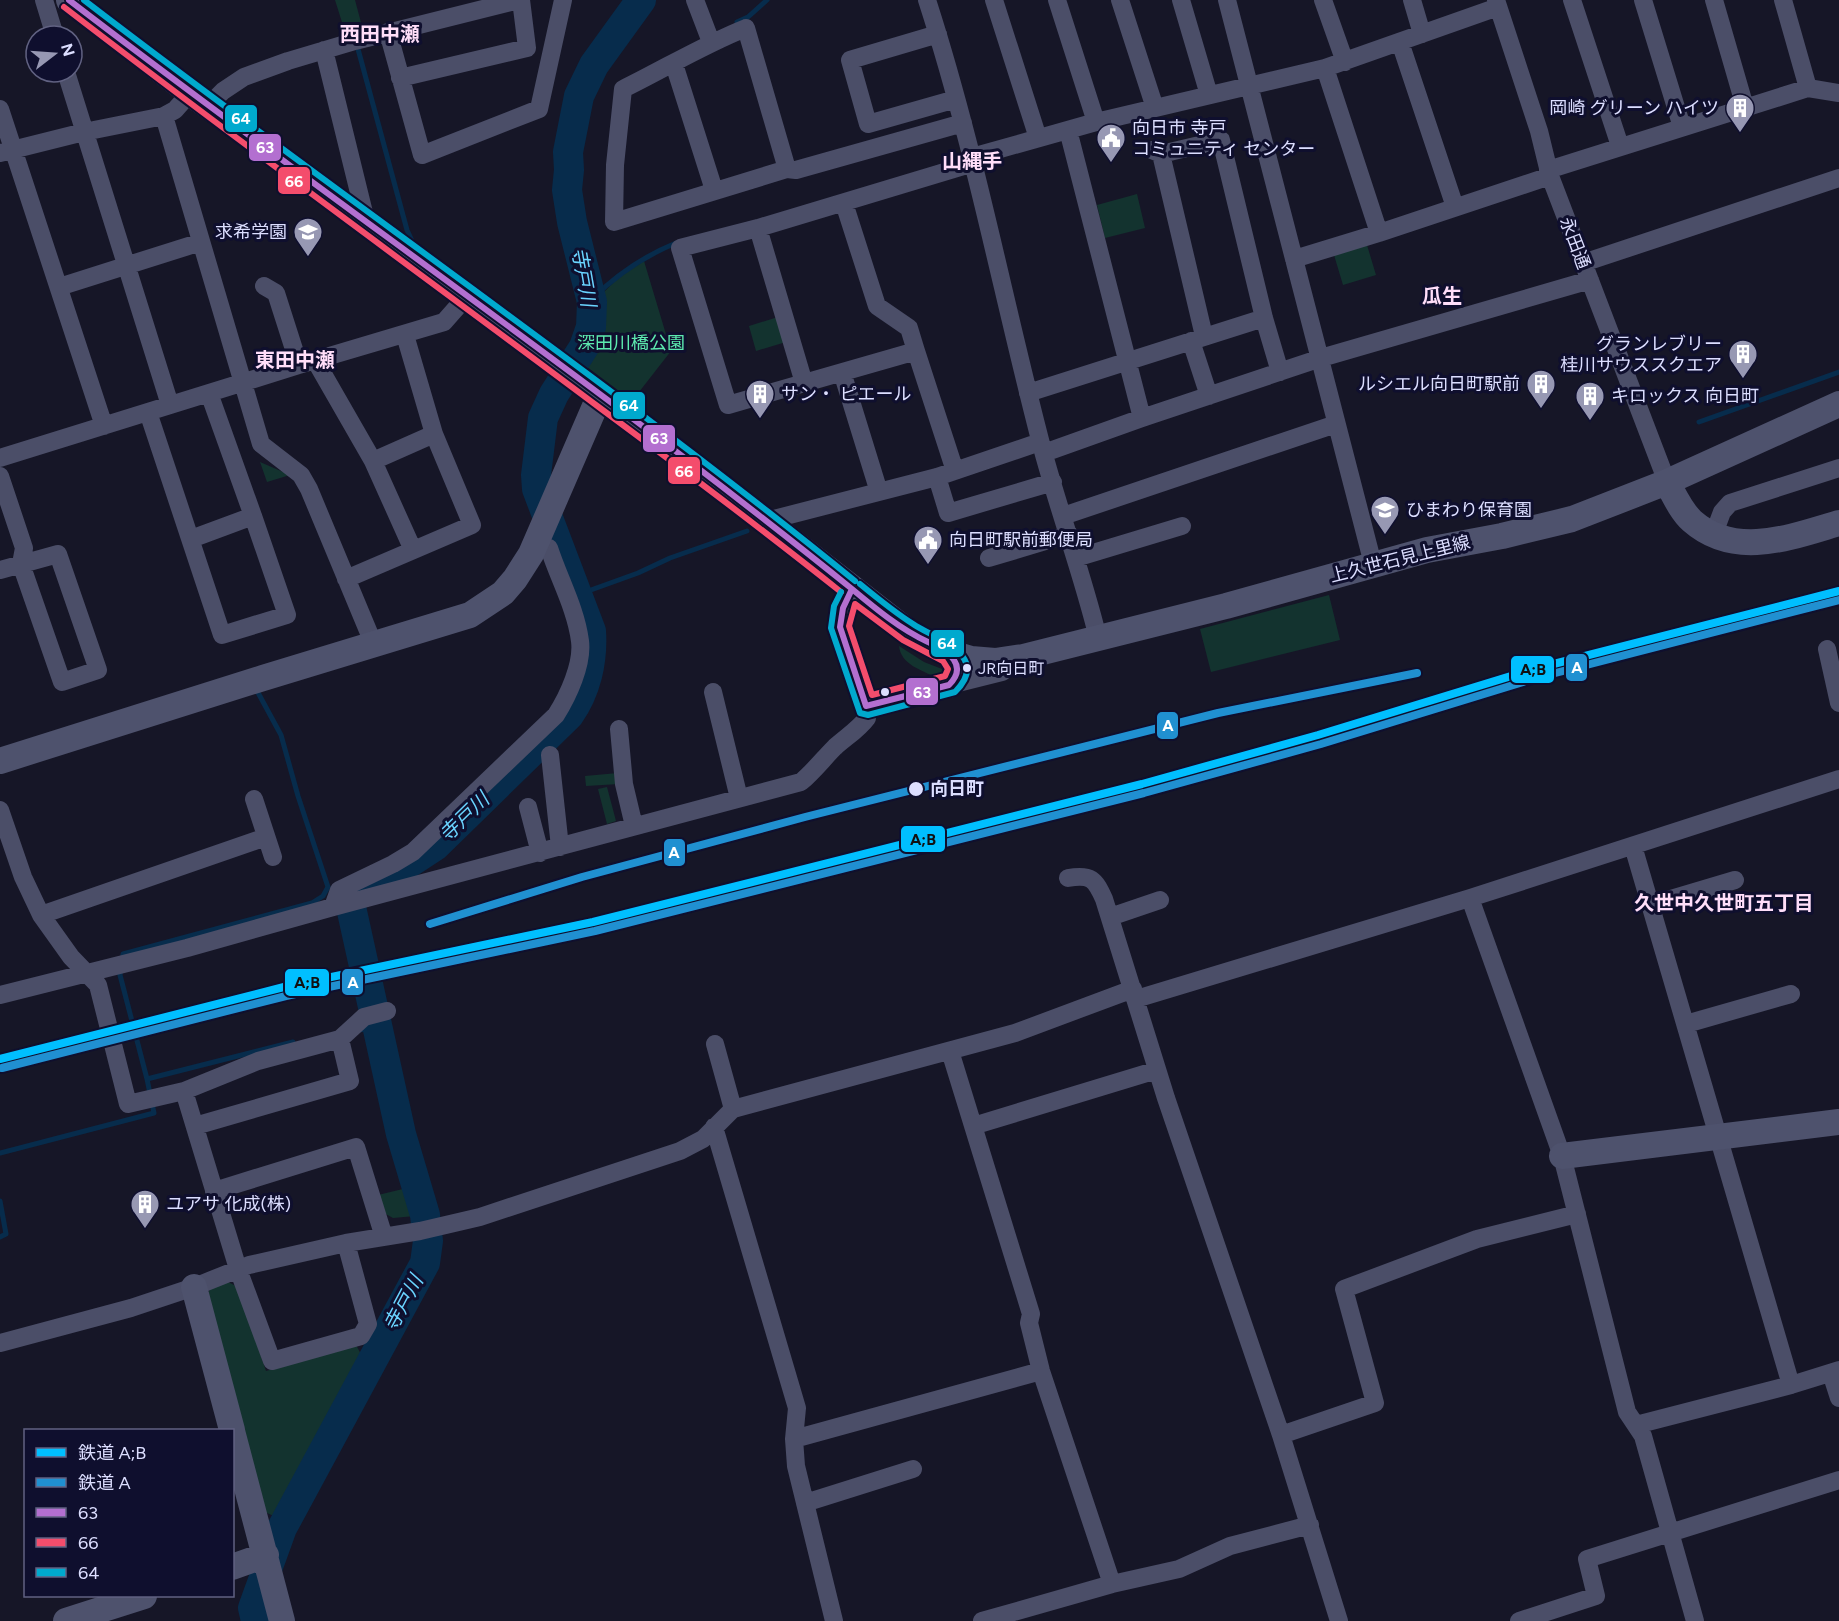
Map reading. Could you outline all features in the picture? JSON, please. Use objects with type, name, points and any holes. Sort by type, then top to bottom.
[{"type":"main road","name":"上久世石見上里線","points":[[69,0],[199,100],[366,221],[766,521],[910,633],[947,652],[971,659],[995,661],[1023,657],[1226,606],[1427,550],[1502,536],[1572,519],[1667,482],[1839,404]]},
{"type":"main road","points":[[0,761],[263,678],[457,621],[493,601],[515,579],[546,536],[554,498],[599,397]]},
{"type":"main road","points":[[1667,482],[1679,505],[1692,520],[1713,536],[1730,542],[1753,543],[1782,540],[1839,523]]},
{"type":"main road","points":[[947,652],[954,660],[958,670],[949,686]]},
{"type":"main road","points":[[1562,1156],[1839,1122]]},
{"type":"main road","points":[[194,1287],[231,1429]]},
{"type":"main road","points":[[234,1438],[280,1611]]},
{"type":"main road","points":[[234,1566],[266,1555]]},
{"type":"main road","points":[[66,1621],[141,1597]]},
{"type":"street","points":[[44,0],[51,24]]},
{"type":"street","points":[[7,151],[164,116],[223,91],[244,77],[324,50],[520,0],[527,48],[400,78]]},
{"type":"street","points":[[388,32],[422,155],[539,109],[563,0]]},
{"type":"street","points":[[695,0],[711,42]]},
{"type":"street","points":[[927,0],[973,160],[1042,448],[1098,638]]},
{"type":"street","points":[[993,0],[1038,138]]},
{"type":"street","points":[[1058,0],[1096,122]]},
{"type":"street","points":[[1120,0],[1155,108]]},
{"type":"street","points":[[1181,0],[1209,95]]},
{"type":"street","points":[[1227,0],[1373,564]]},
{"type":"street","points":[[1323,0],[1345,62]]},
{"type":"street","points":[[1412,0],[1422,34]]},
{"type":"street","points":[[1572,0],[1620,146]]},
{"type":"street","points":[[1643,0],[1682,127]]},
{"type":"street","points":[[1713,0],[1745,107]]},
{"type":"street","points":[[1784,0],[1808,88]]},
{"type":"street","points":[[916,351],[728,405],[680,248],[844,203],[1038,138],[1096,122],[1325,68],[1422,34],[1497,3]]},
{"type":"street","name":"永田通","points":[[1497,3],[1539,131],[1549,173],[1667,482]]},
{"type":"street","points":[[787,168],[746,27],[711,42],[624,89],[615,165],[614,222],[787,168],[796,170],[963,123]]},
{"type":"street","points":[[938,34],[850,60],[868,124],[956,99]]},
{"type":"street","points":[[1400,42],[1455,207]]},
{"type":"street","points":[[324,50],[366,221]]},
{"type":"street","points":[[674,64],[714,190]]},
{"type":"street","points":[[1325,68],[1379,233]]},
{"type":"street","points":[[70,84],[170,405]]},
{"type":"street","points":[[1294,259],[1455,207],[1620,146],[1745,107],[1808,88],[1839,93]]},
{"type":"street","points":[[0,109],[7,151],[60,287],[104,426]]},
{"type":"street","points":[[164,116],[261,444],[301,475],[309,489],[374,645]]},
{"type":"street","points":[[1068,130],[1142,418]]},
{"type":"street","points":[[1209,396],[1156,152],[1221,140],[1264,318],[1280,372]]},
{"type":"street","points":[[766,521],[1042,448],[1142,418],[1586,272],[1839,178]]},
{"type":"street","points":[[844,203],[877,306],[909,328],[946,474],[948,513],[1053,482]]},
{"type":"street","points":[[758,228],[804,383]]},
{"type":"street","points":[[60,287],[201,242]]},
{"type":"street","points":[[264,286],[276,293],[307,362],[374,461],[413,550]]},
{"type":"street","points":[[0,458],[307,362],[444,322],[466,297]]},
{"type":"street","points":[[1028,393],[1264,318]]},
{"type":"street","points":[[346,579],[472,525],[434,434],[405,335]]},
{"type":"street","points":[[842,372],[879,492]]},
{"type":"street","points":[[148,412],[222,635],[287,615],[209,393]]},
{"type":"street","points":[[1063,516],[1336,423]]},
{"type":"street","points":[[374,461],[434,434]]},
{"type":"street","points":[[1713,536],[1722,512],[1730,503],[1839,468]]},
{"type":"street","points":[[0,476],[24,548],[21,564],[62,682],[98,670],[58,554],[21,564],[0,570]]},
{"type":"street","points":[[191,539],[253,516]]},
{"type":"street","points":[[1076,558],[1182,526]]},
{"type":"street","points":[[989,558],[1069,534]]},
{"type":"street","points":[[340,905],[339,890],[413,852],[550,721],[569,694],[574,681],[581,643],[576,619],[546,536]]},
{"type":"street","points":[[0,995],[188,948],[801,782],[815,771],[836,747],[858,729],[867,718],[866,706],[840,627],[843,608],[852,589]]},
{"type":"street","points":[[1827,649],[1839,703]]},
{"type":"street","points":[[866,706],[1002,672],[1023,657]]},
{"type":"street","points":[[713,692],[739,798]]},
{"type":"street","points":[[619,729],[624,784],[634,826]]},
{"type":"street","points":[[550,755],[560,847]]},
{"type":"street","points":[[0,1343],[131,1308],[194,1287],[238,1269],[346,1243],[428,1229],[480,1217],[680,1151],[703,1139],[733,1109],[1015,1033],[1134,994],[1470,898],[1839,779]]},
{"type":"street","points":[[254,799],[273,857]]},
{"type":"street","points":[[528,807],[540,853]]},
{"type":"street","points":[[0,810],[23,877],[41,915],[85,973],[98,985],[128,1104],[184,1091],[258,1061],[340,1039],[377,1014]]},
{"type":"street","points":[[41,915],[266,837]]},
{"type":"street","points":[[1633,846],[1791,1385]]},
{"type":"street","points":[[1068,878],[1089,877],[1097,883],[1110,917],[1157,1070],[1281,1435],[1339,1621]]},
{"type":"street","points":[[1651,905],[1735,880]]},
{"type":"street","points":[[1470,898],[1562,1156],[1627,1412],[1643,1436],[1695,1621]]},
{"type":"street","points":[[1110,917],[1160,900]]},
{"type":"street","points":[[1686,1024],[1791,994]]},
{"type":"street","points":[[195,1126],[350,1081],[340,1039]]},
{"type":"street","points":[[715,1044],[733,1109]]},
{"type":"street","points":[[950,1051],[1031,1314],[1029,1323],[1041,1371],[1112,1584]]},
{"type":"street","points":[[973,1126],[1157,1070]]},
{"type":"street","points":[[184,1091],[238,1269],[272,1361],[360,1336],[368,1324],[346,1243]]},
{"type":"street","points":[[714,1127],[797,1408],[794,1439],[796,1466],[834,1621]]},
{"type":"street","points":[[214,1191],[356,1147],[384,1237]]},
{"type":"street","points":[[1281,1435],[1375,1403],[1344,1288],[1477,1239],[1577,1214]]},
{"type":"street","points":[[794,1439],[1041,1371]]},
{"type":"street","points":[[1636,1425],[1791,1385],[1835,1371],[1839,1398]]},
{"type":"street","points":[[805,1503],[913,1469]]},
{"type":"street","points":[[1519,1621],[1596,1596],[1587,1559],[1839,1480]]},
{"type":"street","points":[[982,1621],[1112,1584],[1179,1569],[1230,1546],[1310,1525]]},
{"type":"green space","points":[[335,0],[355,0],[363,30],[346,35]]},
{"type":"green space","points":[[1137,194],[1145,228],[1105,238],[1097,205]]},
{"type":"green space","points":[[1367,245],[1376,275],[1343,285],[1334,255]]},
{"type":"green space","name":"深田川橋公園","points":[[644,261],[671,351],[632,401],[583,364],[594,342],[604,292],[619,277]]},
{"type":"green space","points":[[778,317],[786,342],[756,351],[749,326]]},
{"type":"green space","points":[[260,462],[290,475],[267,482]]},
{"type":"green space","points":[[1329,595],[1340,640],[1211,672],[1200,629]]},
{"type":"green space","points":[[899,646],[924,662],[942,669],[944,674],[937,678],[913,666],[904,658]]},
{"type":"green space","points":[[618,773],[619,784],[586,786],[585,776]]},
{"type":"green space","points":[[607,787],[616,821],[607,824],[598,789]]},
{"type":"green space","points":[[407,1188],[415,1216],[393,1218],[384,1213],[378,1195]]},
{"type":"green space","points":[[228,1282],[238,1287],[266,1371],[356,1345],[362,1356],[278,1518],[265,1512],[205,1298],[211,1288]]},
{"type":"waterway","name":"寺戸川","points":[[256,1621],[253,1608],[282,1528],[425,1263],[428,1241],[425,1215],[401,1134],[351,907],[354,898],[376,880],[403,867],[435,846],[569,715],[580,696],[587,675],[591,653],[591,631],[537,489],[536,475],[543,418],[554,394],[584,347],[591,327],[592,302],[572,222],[567,190],[568,152],[579,96],[594,65],[641,0]]},
{"type":"waterway","points":[[737,22],[748,17],[767,0]]},
{"type":"waterway","points":[[358,49],[407,230],[413,243]]},
{"type":"waterway","points":[[591,300],[631,267],[676,243]]},
{"type":"waterway","points":[[1699,422],[1839,372]]},
{"type":"waterway","points":[[577,595],[638,573],[670,558],[747,531]]},
{"type":"waterway","points":[[147,1079],[120,975],[123,954],[312,903],[323,896],[328,887],[281,735],[256,689]]},
{"type":"waterway","points":[[358,1030],[378,1028]]},
{"type":"waterway","points":[[0,1153],[154,1113],[147,1079],[293,1042]]},
{"type":"waterway","points":[[0,1201],[6,1234],[0,1237]]},
{"type":"rail line","name":"A;B","points":[[0,1059],[284,987],[593,922],[1142,784],[1318,735],[1534,669],[1839,591]]},
{"type":"rail line","name":"A","points":[[2,1068],[286,996],[595,931],[1144,793],[1321,744],[1536,678],[1839,600]]},
{"type":"rail line","name":"A","points":[[430,924],[582,877],[805,817],[1218,713],[1417,673]]},
{"type":"transit line","name":"63","points":[[69,0],[659,438],[852,589]]},
{"type":"transit line","name":"64","points":[[84,0],[665,432],[855,581]]},
{"type":"transit line","name":"66","points":[[64,7],[691,476],[841,592]]},
{"type":"transit line","name":"64","points":[[841,592],[834,606],[831,628],[860,713],[868,715],[955,692],[965,679],[967,668],[964,658],[946,642],[906,619],[860,584]]},
{"type":"transit line","name":"63","points":[[852,589],[898,625],[949,654],[956,663],[957,670],[949,685],[866,706],[840,627],[843,608],[852,589]]},
{"type":"transit line","name":"66","points":[[855,604],[903,640],[943,661],[948,669],[945,676],[872,695],[849,626],[855,604]]},
{"type":"place","name":"岡崎 グリーン ハイツ","points":[[1740,134]]},
{"type":"place","name":"向日市 寺戸 コミュニティ センター","points":[[1111,164]]},
{"type":"place","name":"求希学園","points":[[308,258]]},
{"type":"place","name":"グランレブリー 桂川サウススクエア","points":[[1743,380]]},
{"type":"place","name":"ルシエル向日町駅前","points":[[1541,410]]},
{"type":"place","name":"サン・ ピエール","points":[[760,420]]},
{"type":"place","name":"キロックス 向日町","points":[[1590,422]]},
{"type":"place","name":"ひまわり保育園","points":[[1385,536]]},
{"type":"place","name":"向日町駅前郵便局","points":[[928,566]]},
{"type":"place","name":"JR向日町","points":[[967,668]]},
{"type":"place","name":"向日町","points":[[916,789]]},
{"type":"place","name":"ユアサ 化成(株)","points":[[145,1230]]},
{"type":"district","name":"西田中瀬","points":[[380,34]]},
{"type":"district","name":"山縄手","points":[[972,161]]},
{"type":"district","name":"瓜生","points":[[1442,296]]},
{"type":"district","name":"東田中瀬","points":[[295,360]]},
{"type":"district","name":"久世中久世町五丁目","points":[[1724,903]]}]
